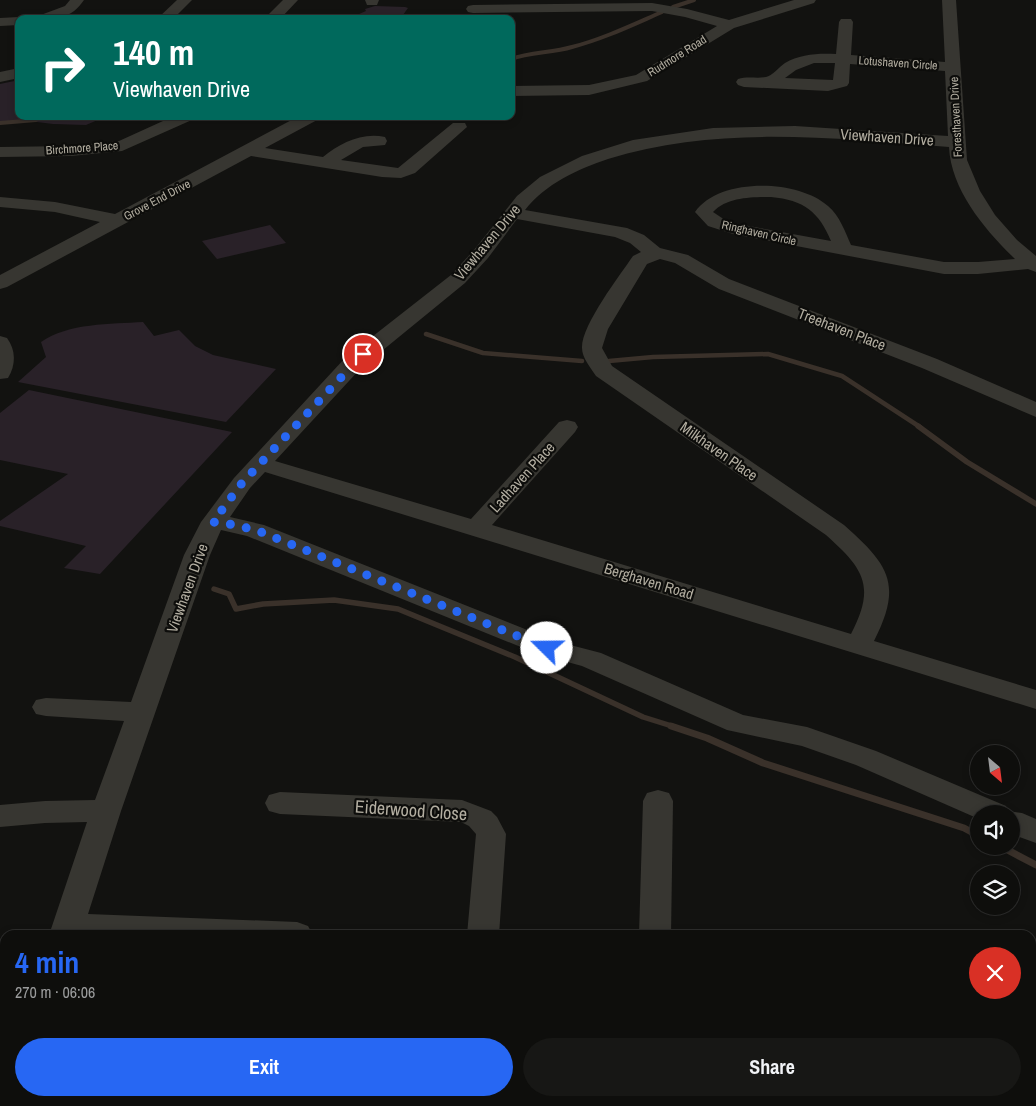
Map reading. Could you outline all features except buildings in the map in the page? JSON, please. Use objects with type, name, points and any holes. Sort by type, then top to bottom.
[{"type":"street","points":[[54,15],[70,9],[77,0]]},
{"type":"street","points":[[168,15],[185,0]]},
{"type":"street","points":[[275,15],[291,0]]},
{"type":"street","name":"Rudmore Road","points":[[515,91],[589,90],[641,78],[729,25],[809,0]]},
{"type":"street","name":"Foresthaven Drive","points":[[949,0],[955,142],[964,180],[976,201],[1003,236],[1034,264]]},
{"type":"street","points":[[472,9],[652,7],[676,11],[729,25]]},
{"type":"street","points":[[0,22],[15,21]]},
{"type":"street","points":[[842,59],[846,22]]},
{"type":"street","name":"Lotushaven Circle","points":[[775,82],[775,79],[782,72],[798,61],[813,58],[953,67]]},
{"type":"street","name":"Lotushaven Circle","points":[[744,82],[828,86],[840,84],[842,59]]},
{"type":"street","points":[[0,77],[15,74]]},
{"type":"street","name":"Birchmore Place","points":[[0,152],[71,151],[117,147],[141,139],[180,120]]},
{"type":"street","name":"Grove End Drive","points":[[0,283],[249,150],[278,132],[304,120]]},
{"type":"street","points":[[249,150],[382,172],[401,172],[409,169],[459,127]]},
{"type":"street","name":"Viewhaven Drive","points":[[67,930],[106,811],[197,555],[213,522],[242,483],[353,363],[458,279],[481,254],[512,213],[535,189],[565,170],[618,150],[665,139],[712,133],[765,130],[955,142]]},
{"type":"street","points":[[326,163],[352,144],[368,140],[379,141]]},
{"type":"street","name":"Ringhaven Circle","points":[[844,250],[823,210],[792,195],[770,191],[729,196],[705,207],[704,212],[708,218],[738,230],[844,250],[944,268],[978,268],[1034,264]]},
{"type":"street","points":[[0,202],[48,206],[118,220]]},
{"type":"street","points":[[512,213],[620,232],[637,239],[652,255]]},
{"type":"street","name":"Treehaven Place","points":[[652,255],[666,255],[684,260],[720,282],[914,357],[1036,410]]},
{"type":"street","name":"Milkhaven Place","points":[[652,255],[640,260],[595,333],[592,349],[596,361],[604,371],[835,530],[865,558],[874,572],[878,587],[877,604],[871,622],[858,646]]},
{"type":"street","points":[[0,342],[4,351],[3,366],[0,373]]},
{"type":"street","name":"Ladhaven Place","points":[[476,528],[567,427]]},
{"type":"street","name":"Berghaven Road","points":[[261,464],[1036,700]]},
{"type":"street","points":[[213,522],[256,530],[547,648],[592,659],[737,723],[807,737],[866,758],[973,805]]},
{"type":"street","points":[[46,707],[142,712]]},
{"type":"street","points":[[656,930],[658,801]]},
{"type":"street","name":"Eiderwood Close","points":[[280,803],[462,811],[476,814],[483,820],[491,834],[483,930]]},
{"type":"street","points":[[0,816],[45,812],[106,811]]},
{"type":"street","points":[[1020,825],[1036,832]]},
{"type":"shaded area","points":[[375,6],[408,8],[403,15],[357,15],[366,11],[365,9]]},
{"type":"shaded area","points":[[15,81],[15,120],[21,120],[0,122],[0,84]]},
{"type":"shaded area","points":[[21,120],[98,120],[86,125],[53,124]]},
{"type":"shaded area","points":[[270,225],[286,243],[217,259],[202,241]]},
{"type":"shaded area","points":[[143,322],[154,336],[179,330],[195,346],[213,355],[276,369],[226,422],[18,382],[46,357],[41,342],[52,336],[64,331],[90,326]]},
{"type":"shaded area","points":[[29,390],[232,432],[100,574],[64,568],[86,546],[0,526],[0,521],[68,474],[0,460],[0,413]]},
{"type":"waterway","points":[[673,7],[694,0]]},
{"type":"waterway","points":[[515,58],[584,44],[662,12]]},
{"type":"waterway","points":[[0,123],[36,120]]},
{"type":"waterway","points":[[426,334],[483,353],[582,361]]},
{"type":"waterway","points":[[609,361],[653,357],[768,354],[842,376],[920,427]]},
{"type":"waterway","points":[[918,426],[967,462],[1036,504]]},
{"type":"waterway","points":[[214,589],[229,594],[236,609],[263,604],[334,600],[398,609],[515,657],[643,717],[675,727]]},
{"type":"waterway","points":[[671,726],[707,738],[763,763],[970,831]]},
{"type":"waterway","points":[[1017,855],[1036,865]]},
{"type":"route","points":[[363,354],[242,483],[213,522],[256,530],[547,648]]}]
